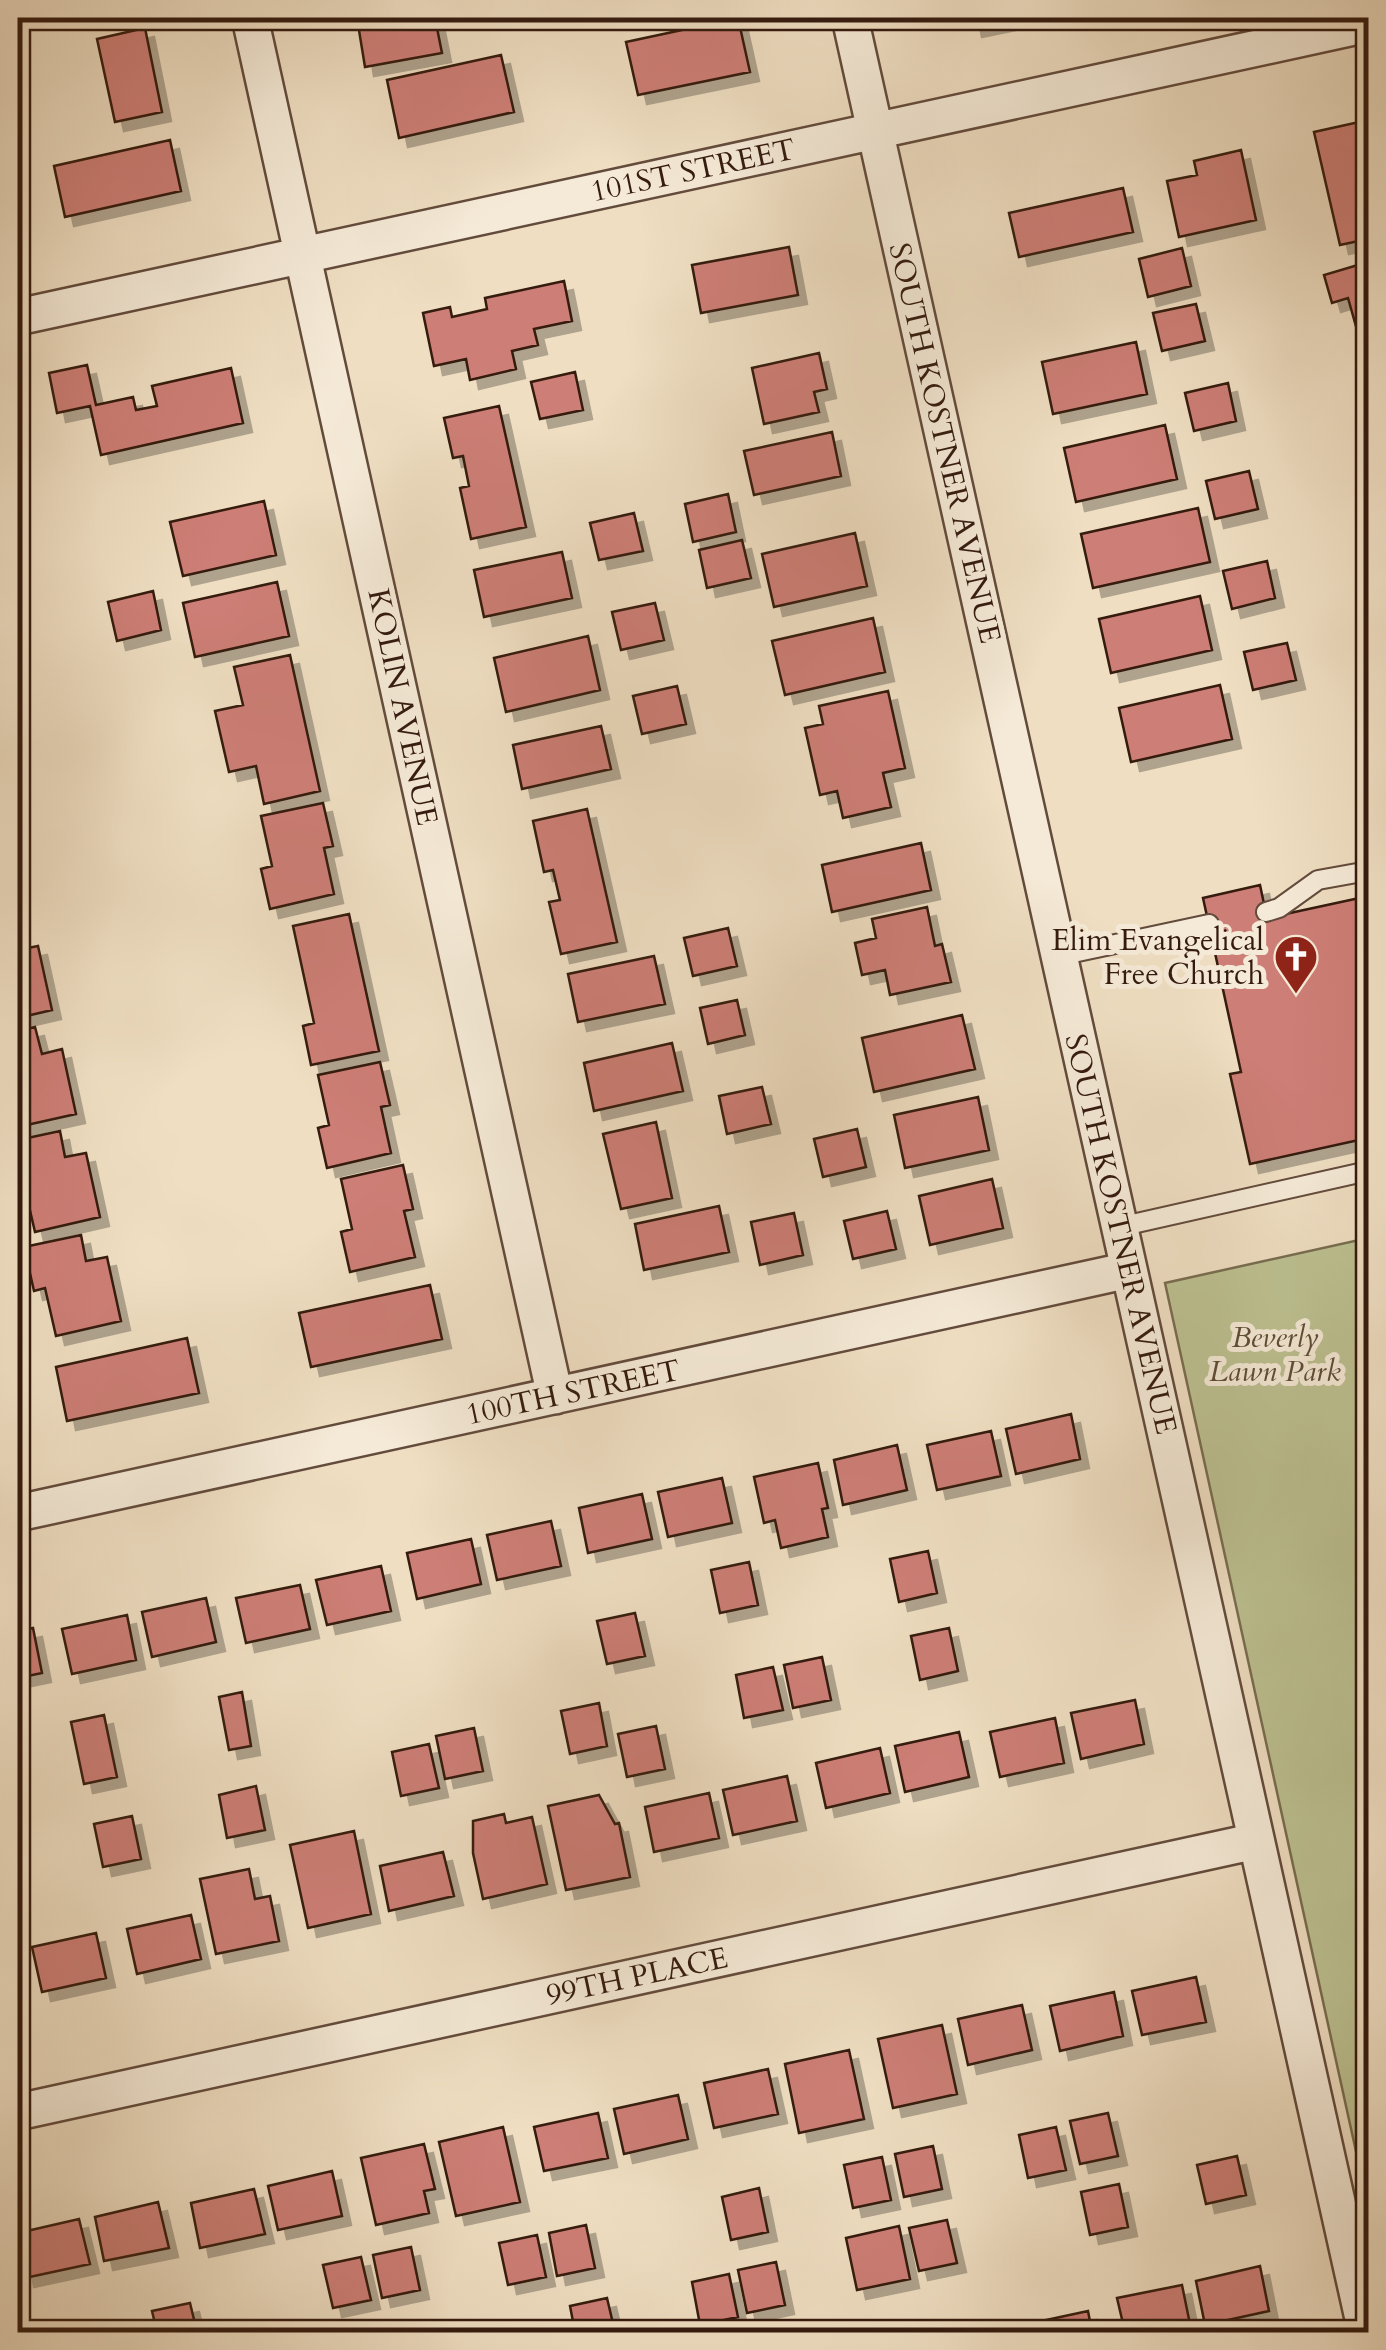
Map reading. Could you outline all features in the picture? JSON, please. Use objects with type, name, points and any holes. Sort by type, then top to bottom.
[{"type":"street","name":"KOLIN AVENUE","points":[[250,18],[555,1396]]},
{"type":"street","name":"SOUTH KOSTNER AVENUE","points":[[850,18],[1366,2332]]},
{"type":"street","name":"101ST STREET","points":[[18,317],[1368,24]]},
{"type":"street","name":"100TH STREET","points":[[18,1513],[1129,1270]]},
{"type":"street","name":"99TH PLACE","points":[[18,2112],[1256,1841]]},
{"type":"lane","points":[[1266,912],[1280,908],[1318,880],[1368,871]]},
{"type":"lane","points":[[1059,956],[1209,924]]},
{"type":"lane","points":[[1119,1227],[1368,1171]]},
{"type":"green space","name":"Beverly Lawn Park","points":[[1368,1238],[1368,2206],[1165,1283]]},
{"type":"building","points":[[357,18],[435,18],[442,53],[365,67]]},
{"type":"building","points":[[738,18],[750,72],[638,95],[626,42]]},
{"type":"building","points":[[971,18],[1021,18],[973,28]]},
{"type":"building","points":[[145,28],[162,112],[115,122],[97,39]]},
{"type":"building","points":[[501,55],[514,112],[399,138],[387,80]]},
{"type":"building","points":[[1368,120],[1368,239],[1340,245],[1314,132]]},
{"type":"building","points":[[170,140],[181,191],[65,217],[54,166]]},
{"type":"building","points":[[1241,150],[1256,220],[1179,237],[1167,181],[1197,175],[1194,161]]},
{"type":"building","points":[[1123,188],[1133,232],[1019,257],[1009,213]]},
{"type":"building","points":[[789,247],[798,295],[701,313],[692,265]]},
{"type":"building","points":[[1182,248],[1191,286],[1148,297],[1139,259]]},
{"type":"building","points":[[1368,262],[1368,369],[1348,298],[1332,303],[1324,275]]},
{"type":"building","points":[[564,281],[572,321],[534,329],[538,345],[512,351],[516,369],[470,380],[466,359],[434,366],[423,313],[450,307],[452,317],[487,309],[485,298]]},
{"type":"building","points":[[1196,304],[1205,341],[1162,351],[1153,313]]},
{"type":"building","points":[[1136,342],[1147,394],[1053,414],[1042,362]]},
{"type":"building","points":[[819,353],[827,389],[814,392],[819,412],[764,424],[752,368]]},
{"type":"building","points":[[87,365],[96,405],[133,397],[136,410],[157,406],[152,386],[231,368],[243,423],[101,455],[90,406],[57,413],[49,373]]},
{"type":"building","points":[[575,372],[583,410],[540,419],[531,382]]},
{"type":"building","points":[[1228,383],[1236,421],[1194,431],[1185,393]]},
{"type":"building","points":[[499,406],[526,527],[471,539],[460,488],[469,486],[463,456],[453,458],[444,418]]},
{"type":"building","points":[[1165,425],[1177,479],[1076,502],[1064,448]]},
{"type":"building","points":[[832,432],[841,476],[754,495],[744,451]]},
{"type":"building","points":[[1249,471],[1258,509],[1215,519],[1206,481]]},
{"type":"building","points":[[728,494],[736,532],[693,542],[685,504]]},
{"type":"building","points":[[264,501],[276,555],[183,576],[170,522]]},
{"type":"building","points":[[1198,508],[1210,562],[1093,588],[1081,534]]},
{"type":"building","points":[[634,513],[643,551],[599,560],[590,523]]},
{"type":"building","points":[[855,533],[867,586],[774,607],[762,554]]},
{"type":"building","points":[[742,540],[751,578],[707,588],[699,550]]},
{"type":"building","points":[[562,552],[572,598],[484,617],[474,570]]},
{"type":"building","points":[[1267,561],[1275,598],[1232,609],[1223,571]]},
{"type":"building","points":[[277,582],[289,636],[195,657],[183,603]]},
{"type":"building","points":[[153,591],[161,630],[117,641],[108,602]]},
{"type":"building","points":[[1200,596],[1212,650],[1111,673],[1099,619]]},
{"type":"building","points":[[655,603],[664,640],[621,650],[612,612]]},
{"type":"building","points":[[873,618],[885,672],[785,695],[772,641]]},
{"type":"building","points":[[588,636],[600,690],[506,712],[494,658]]},
{"type":"building","points":[[1287,643],[1296,680],[1253,690],[1244,652]]},
{"type":"building","points":[[290,655],[320,791],[264,804],[256,766],[229,772],[215,711],[243,705],[234,667]]},
{"type":"building","points":[[1220,685],[1232,739],[1131,762],[1119,708]]},
{"type":"building","points":[[677,686],[686,724],[642,734],[633,696]]},
{"type":"building","points":[[888,691],[905,768],[883,773],[891,807],[843,818],[837,791],[820,795],[805,728],[823,724],[819,706]]},
{"type":"building","points":[[601,726],[611,769],[522,789],[513,745]]},
{"type":"building","points":[[323,803],[333,846],[324,848],[334,894],[270,909],[261,869],[272,866],[261,816]]},
{"type":"building","points":[[587,809],[617,942],[561,954],[549,902],[560,900],[553,870],[544,872],[533,821]]},
{"type":"building","points":[[921,843],[931,890],[832,912],[822,865]]},
{"type":"building","name":"Elim Evangelical Free Church","points":[[1368,878],[1368,1138],[1250,1164],[1230,1074],[1241,1072],[1203,898],[1260,885],[1267,918],[1364,897],[1361,880]]},
{"type":"building","points":[[927,907],[935,946],[942,944],[951,982],[890,995],[885,970],[862,975],[855,943],[876,938],[872,919]]},
{"type":"building","points":[[349,914],[379,1051],[311,1065],[303,1026],[314,1023],[293,926]]},
{"type":"building","points":[[728,928],[737,966],[693,976],[684,938]]},
{"type":"building","points":[[38,946],[52,1010],[18,1018],[18,950]]},
{"type":"building","points":[[654,956],[665,1004],[578,1022],[568,974]]},
{"type":"building","points":[[737,1000],[745,1035],[708,1044],[700,1008]]},
{"type":"building","points":[[962,1015],[975,1069],[874,1092],[862,1038]]},
{"type":"building","points":[[35,1027],[42,1054],[62,1049],[76,1114],[18,1127],[18,1031]]},
{"type":"building","points":[[672,1043],[683,1091],[594,1111],[584,1063]]},
{"type":"building","points":[[380,1062],[390,1105],[381,1107],[391,1153],[327,1168],[318,1128],[329,1125],[318,1075]]},
{"type":"building","points":[[762,1087],[771,1124],[727,1134],[719,1096]]},
{"type":"building","points":[[978,1097],[989,1150],[905,1168],[894,1115]]},
{"type":"building","points":[[656,1122],[672,1198],[621,1209],[603,1134]]},
{"type":"building","points":[[857,1129],[866,1167],[823,1177],[814,1139]]},
{"type":"building","points":[[60,1131],[65,1157],[86,1153],[100,1217],[35,1232],[24,1185],[18,1186],[18,1140]]},
{"type":"building","points":[[403,1165],[413,1209],[404,1211],[415,1257],[350,1272],[341,1232],[352,1229],[341,1179]]},
{"type":"building","points":[[992,1179],[1003,1228],[930,1245],[919,1196]]},
{"type":"building","points":[[719,1206],[729,1252],[644,1270],[635,1224]]},
{"type":"building","points":[[887,1211],[896,1249],[853,1259],[844,1221]]},
{"type":"building","points":[[794,1213],[803,1255],[760,1265],[751,1222]]},
{"type":"building","points":[[81,1235],[86,1261],[107,1257],[121,1321],[56,1336],[45,1288],[34,1291],[24,1247]]},
{"type":"building","points":[[430,1285],[442,1339],[311,1367],[299,1313]]},
{"type":"building","points":[[187,1338],[199,1393],[67,1421],[56,1367]]},
{"type":"building","points":[[1071,1414],[1080,1459],[1016,1474],[1006,1429]]},
{"type":"building","points":[[991,1431],[1001,1476],[937,1490],[927,1445]]},
{"type":"building","points":[[897,1445],[907,1490],[843,1505],[834,1460]]},
{"type":"building","points":[[818,1463],[828,1508],[822,1509],[828,1537],[781,1548],[775,1520],[764,1523],[754,1477]]},
{"type":"building","points":[[722,1478],[732,1523],[668,1537],[658,1492]]},
{"type":"building","points":[[642,1494],[652,1539],[588,1553],[579,1508]]},
{"type":"building","points":[[551,1521],[561,1566],[497,1580],[487,1535]]},
{"type":"building","points":[[471,1539],[481,1584],[417,1599],[407,1553]]},
{"type":"building","points":[[928,1551],[937,1593],[899,1602],[890,1559]]},
{"type":"building","points":[[749,1562],[758,1605],[720,1613],[711,1570]]},
{"type":"building","points":[[381,1566],[391,1611],[327,1625],[316,1580]]},
{"type":"building","points":[[300,1585],[310,1629],[246,1643],[236,1598]]},
{"type":"building","points":[[206,1598],[216,1642],[152,1657],[142,1612]]},
{"type":"building","points":[[635,1613],[645,1656],[607,1664],[597,1621]]},
{"type":"building","points":[[127,1615],[136,1660],[72,1674],[62,1629]]},
{"type":"building","points":[[33,1628],[42,1673],[18,1678],[18,1631]]},
{"type":"building","points":[[949,1628],[958,1671],[920,1680],[911,1636]]},
{"type":"building","points":[[822,1657],[831,1700],[793,1708],[784,1665]]},
{"type":"building","points":[[773,1667],[783,1710],[744,1718],[736,1675]]},
{"type":"building","points":[[242,1692],[251,1746],[229,1750],[219,1697]]},
{"type":"building","points":[[1135,1700],[1144,1744],[1081,1759],[1071,1713]]},
{"type":"building","points":[[599,1703],[607,1746],[570,1754],[561,1711]]},
{"type":"building","points":[[104,1715],[117,1777],[84,1784],[71,1722]]},
{"type":"building","points":[[1055,1718],[1064,1763],[1000,1777],[990,1732]]},
{"type":"building","points":[[656,1726],[665,1769],[627,1777],[618,1734]]},
{"type":"building","points":[[474,1728],[483,1771],[445,1779],[436,1736]]},
{"type":"building","points":[[959,1732],[969,1777],[905,1792],[895,1746]]},
{"type":"building","points":[[429,1744],[439,1788],[401,1796],[392,1752]]},
{"type":"building","points":[[880,1748],[890,1793],[826,1808],[816,1763]]},
{"type":"building","points":[[787,1776],[797,1821],[733,1835],[723,1790]]},
{"type":"building","points":[[256,1786],[265,1830],[227,1838],[219,1795]]},
{"type":"building","points":[[709,1793],[719,1838],[654,1852],[645,1807]]},
{"type":"building","points":[[599,1795],[615,1824],[619,1823],[630,1877],[566,1890],[548,1806]]},
{"type":"building","points":[[504,1814],[506,1823],[532,1817],[547,1884],[483,1899],[473,1853],[473,1821]]},
{"type":"building","points":[[132,1816],[141,1859],[103,1867],[94,1824]]},
{"type":"building","points":[[354,1831],[371,1914],[308,1928],[290,1845]]},
{"type":"building","points":[[443,1852],[454,1896],[389,1911],[380,1866]]},
{"type":"building","points":[[249,1869],[255,1899],[270,1896],[279,1941],[216,1954],[200,1879]]},
{"type":"building","points":[[191,1915],[201,1959],[137,1974],[127,1929]]},
{"type":"building","points":[[96,1933],[106,1978],[42,1992],[32,1947]]},
{"type":"building","points":[[1196,1977],[1206,2022],[1142,2035],[1132,1991]]},
{"type":"building","points":[[1114,1992],[1123,2036],[1060,2051],[1050,2006]]},
{"type":"building","points":[[1022,2005],[1032,2050],[968,2065],[958,2019]]},
{"type":"building","points":[[942,2025],[957,2094],[893,2108],[878,2039]]},
{"type":"building","points":[[849,2050],[864,2119],[799,2133],[785,2064]]},
{"type":"building","points":[[768,2069],[778,2114],[714,2128],[704,2083]]},
{"type":"building","points":[[678,2095],[688,2139],[624,2154],[614,2109]]},
{"type":"building","points":[[598,2113],[608,2158],[544,2171],[534,2127]]},
{"type":"building","points":[[1108,2113],[1118,2156],[1080,2164],[1070,2121]]},
{"type":"building","points":[[503,2127],[520,2202],[456,2216],[439,2142]]},
{"type":"building","points":[[1056,2127],[1066,2170],[1028,2178],[1019,2135]]},
{"type":"building","points":[[424,2144],[435,2189],[424,2191],[429,2213],[376,2225],[361,2158]]},
{"type":"building","points":[[933,2146],[942,2189],[904,2197],[895,2154]]},
{"type":"building","points":[[1237,2156],[1246,2195],[1206,2204],[1197,2165]]},
{"type":"building","points":[[882,2157],[891,2200],[853,2208],[844,2165]]},
{"type":"building","points":[[332,2171],[342,2216],[278,2230],[268,2186]]},
{"type":"building","points":[[1119,2184],[1128,2227],[1090,2235],[1081,2192]]},
{"type":"building","points":[[759,2188],[768,2232],[731,2240],[722,2197]]},
{"type":"building","points":[[254,2189],[265,2234],[200,2248],[191,2203]]},
{"type":"building","points":[[158,2202],[169,2248],[104,2261],[95,2217]]},
{"type":"building","points":[[79,2219],[90,2264],[25,2278],[18,2233]]},
{"type":"building","points":[[947,2220],[957,2263],[919,2271],[909,2228]]},
{"type":"building","points":[[586,2225],[595,2268],[557,2276],[549,2233]]},
{"type":"building","points":[[899,2226],[910,2279],[857,2290],[846,2238]]},
{"type":"building","points":[[537,2235],[546,2277],[508,2285],[499,2243]]},
{"type":"building","points":[[411,2247],[420,2290],[382,2298],[373,2255]]},
{"type":"building","points":[[361,2257],[371,2300],[333,2308],[323,2265]]},
{"type":"building","points":[[776,2262],[785,2305],[747,2313],[738,2270]]},
{"type":"building","points":[[1260,2266],[1269,2311],[1205,2325],[1196,2281]]},
{"type":"building","points":[[729,2274],[738,2317],[700,2325],[692,2282]]},
{"type":"building","points":[[1182,2285],[1191,2329],[1125,2332],[1117,2298]]},
{"type":"building","points":[[607,2298],[615,2332],[575,2332],[570,2306]]},
{"type":"building","points":[[190,2303],[197,2332],[157,2332],[152,2311]]},
{"type":"building","points":[[1088,2311],[1092,2332],[1025,2332],[1023,2325]]},
{"type":"place","name":"Elim Evangelical Free Church","points":[[1296,995]]}]
